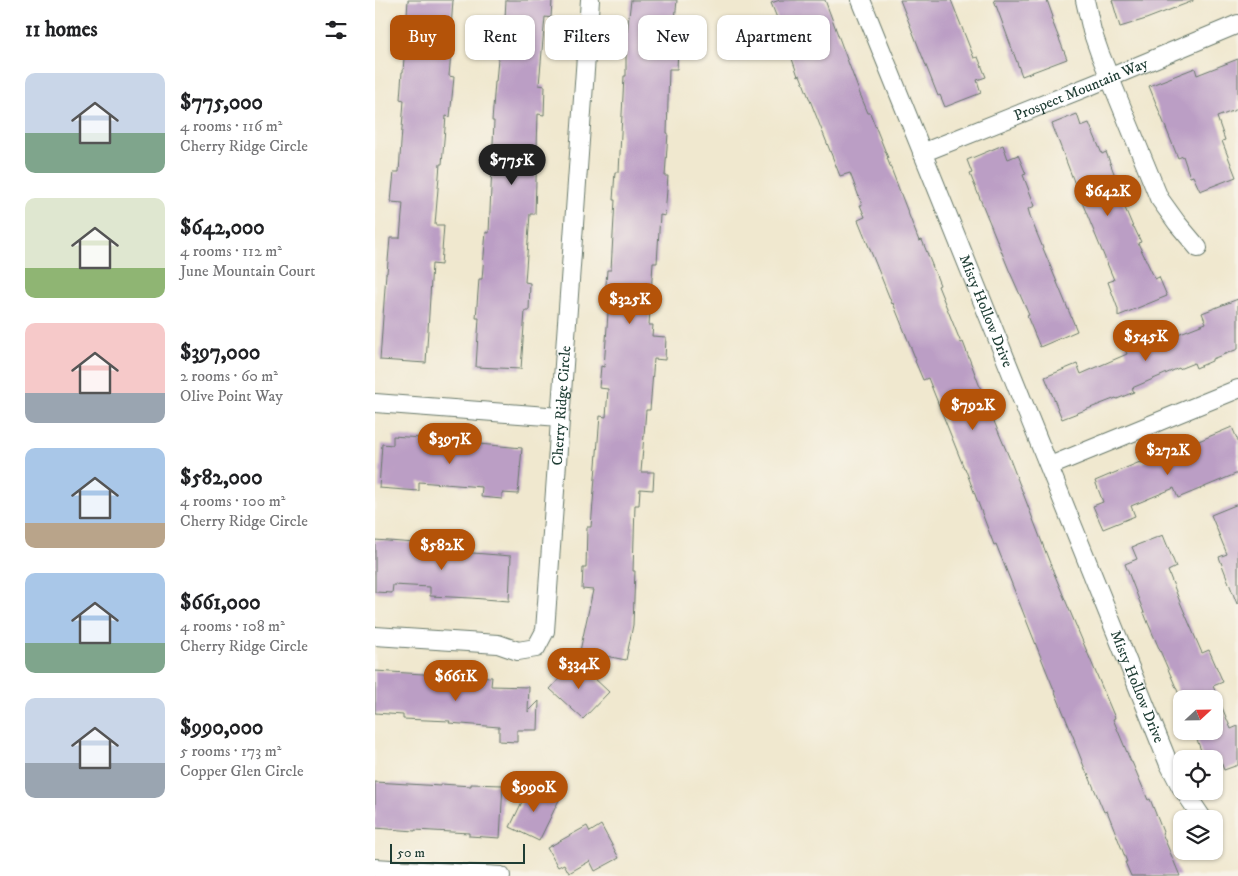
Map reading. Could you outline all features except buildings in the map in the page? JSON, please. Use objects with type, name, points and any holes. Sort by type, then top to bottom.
[{"type":"street","name":"Cherry Ridge Circle","points":[[375,636],[498,644],[519,651],[536,648],[545,631],[590,0]]},
{"type":"street","name":"Misty Hollow Drive","points":[[861,0],[1173,772]]},
{"type":"street","points":[[1085,0],[1092,31],[1109,77],[1159,198],[1198,248]]},
{"type":"street","name":"Prospect Mountain Way","points":[[923,153],[1238,24]]},
{"type":"street","points":[[1050,466],[1238,389]]},
{"type":"street","points":[[375,403],[560,417]]},
{"type":"street","points":[[375,868],[501,876]]}]
